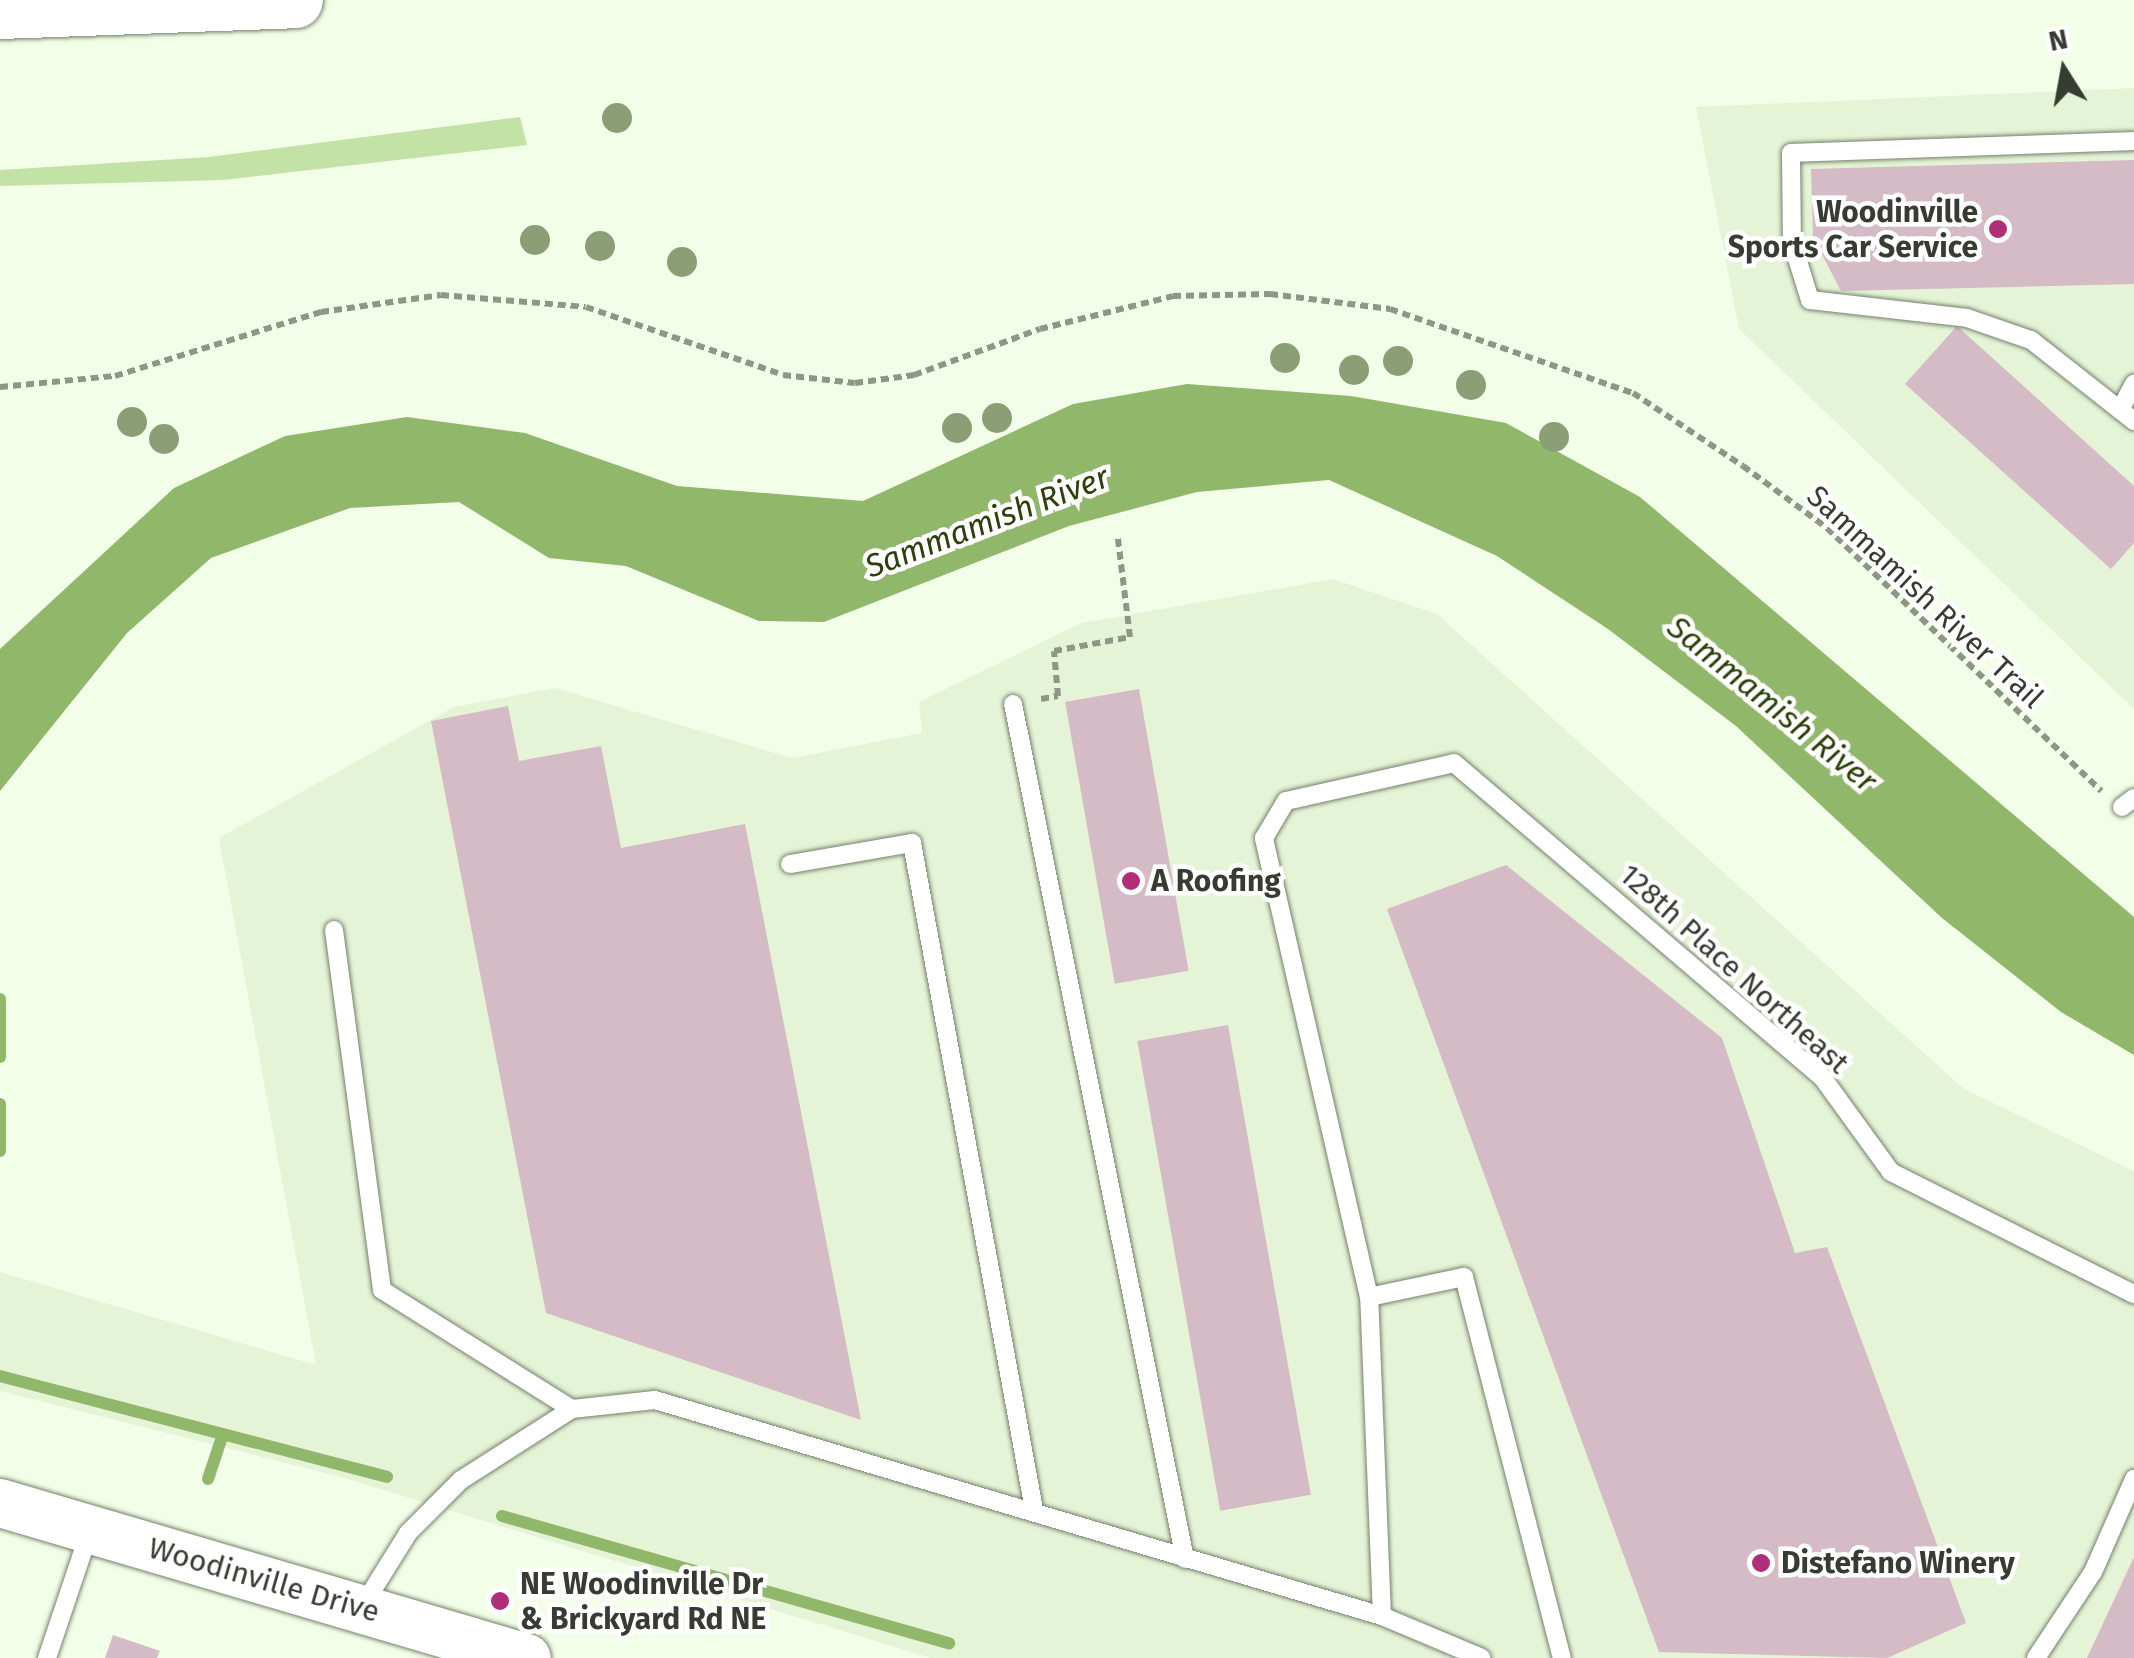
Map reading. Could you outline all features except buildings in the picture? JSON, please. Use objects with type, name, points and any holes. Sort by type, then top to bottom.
[{"type":"highway","points":[[0,12],[295,0]]},
{"type":"main road","name":"Woodinville Drive","points":[[0,1502],[527,1658]]},
{"type":"lane","points":[[2134,141],[1791,153],[1792,242],[1810,300],[1967,318],[2030,340],[2127,415],[2134,384]]},
{"type":"lane","points":[[1013,704],[1185,1559]]},
{"type":"lane","name":"128th Place Northeast","points":[[1369,1298],[1264,838],[1286,801],[1454,763],[1822,1077],[1891,1172],[2134,1294]]},
{"type":"lane","points":[[790,864],[912,843],[1034,1510]]},
{"type":"lane","points":[[334,930],[382,1290],[572,1409]]},
{"type":"lane","points":[[1382,1616],[1369,1298],[1464,1277],[1562,1658]]},
{"type":"lane","points":[[362,1608],[408,1533],[461,1480],[572,1409],[654,1400],[1382,1616],[1482,1658]]},
{"type":"lane","points":[[2036,1658],[2093,1572],[2134,1478]]},
{"type":"lane","points":[[47,1658],[90,1529]]},
{"type":"path","name":"Sammamish River Trail","points":[[0,387],[115,376],[321,312],[441,295],[586,307],[783,376],[855,384],[914,376],[1040,329],[1172,296],[1270,294],[1390,309],[1633,393],[1743,466],[1826,528],[2128,803]]},
{"type":"path","points":[[1013,704],[1058,696],[1054,651],[1130,637],[1118,539]]},
{"type":"shaded area","points":[[2134,88],[2134,709],[1739,329],[1696,107]]},
{"type":"shaded area","points":[[520,117],[527,145],[223,180],[0,186],[0,170],[209,157]]},
{"type":"shaded area","points":[[1333,579],[1437,614],[1964,1089],[2134,1171],[2134,1658],[931,1658],[341,1477],[0,1391],[0,1272],[316,1365],[219,838],[454,707],[555,688],[792,758],[922,733],[919,702],[1081,623]]},
{"type":"water","name":"Sammamish River","points":[[1187,384],[1351,396],[1506,423],[1640,497],[2134,917],[2134,1055],[2061,1012],[1942,918],[1736,726],[1608,629],[1497,556],[1329,480],[1197,492],[1069,526],[824,622],[759,621],[626,566],[549,558],[459,502],[350,508],[211,558],[127,633],[0,791],[0,649],[174,488],[285,436],[407,417],[525,433],[677,486],[863,501],[1073,404]]},
{"type":"waterway","points":[[0,999],[0,1057]]},
{"type":"waterway","points":[[0,1104],[0,1151]]},
{"type":"waterway","points":[[0,1376],[387,1477]]},
{"type":"waterway","points":[[208,1479],[223,1434]]},
{"type":"waterway","points":[[502,1516],[949,1643]]},
{"type":"place","name":"Woodinville Sports Car Service","points":[[1998,229]]},
{"type":"place","name":"A Roofing","points":[[1131,881]]},
{"type":"place","name":"Distefano Winery","points":[[1761,1563]]},
{"type":"place","name":"NE Woodinville Dr & Brickyard Rd NE","points":[[500,1601]]}]
